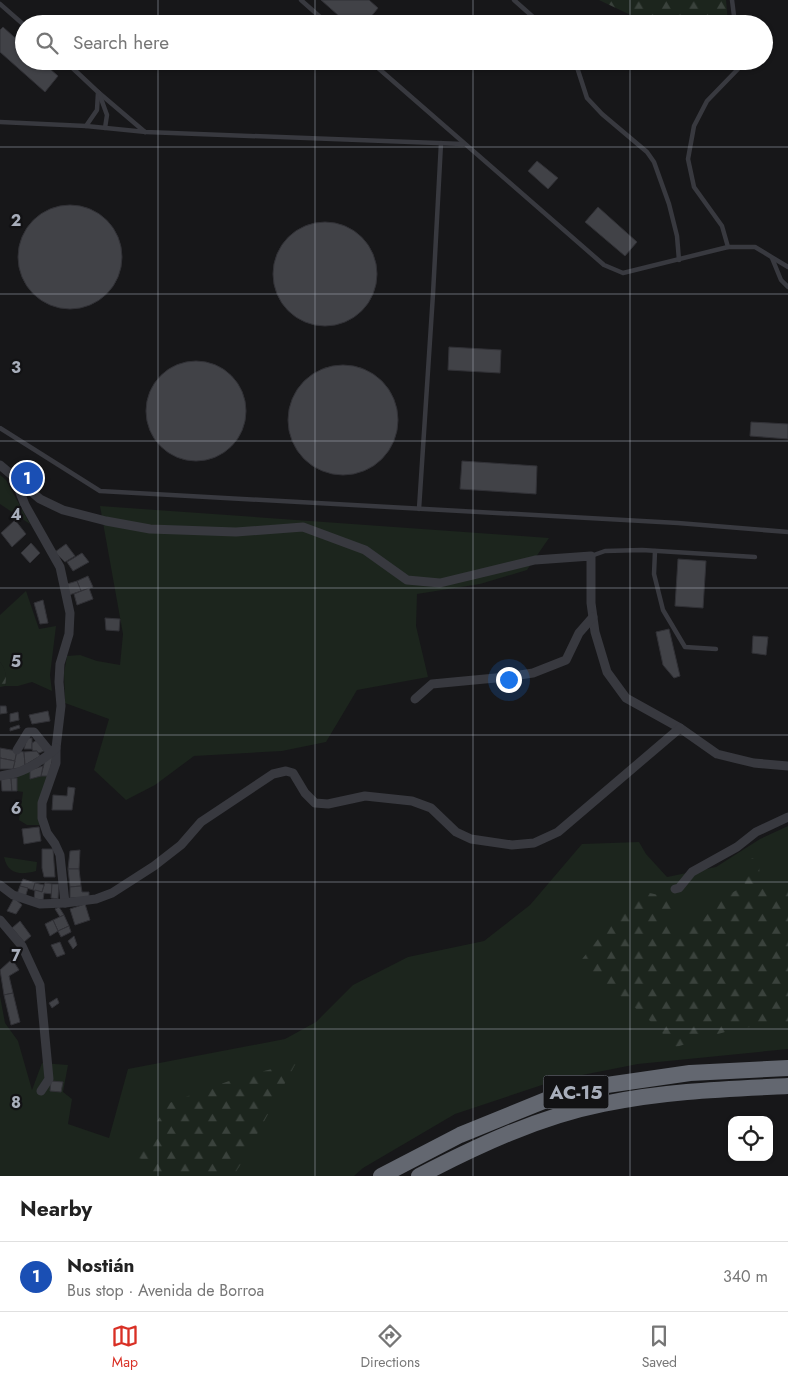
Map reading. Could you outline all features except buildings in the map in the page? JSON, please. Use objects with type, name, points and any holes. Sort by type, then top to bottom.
[{"type":"highway","name":"AC-15","points":[[381,1176],[460,1134],[546,1100],[564,1095],[600,1086],[690,1073],[788,1068]]},
{"type":"highway","name":"AC-15","points":[[419,1176],[468,1151],[552,1117],[603,1104],[692,1091],[788,1086]]},
{"type":"street","points":[[0,465],[40,499],[63,510],[106,521],[150,529],[236,532],[303,526],[365,550],[407,580],[440,583],[535,560],[591,556],[591,603],[593,617],[607,672],[626,698],[680,728],[717,754],[754,763],[788,766]]},
{"type":"street","points":[[13,475],[25,505],[60,567],[70,613],[69,634],[60,664],[61,706],[53,750],[56,763],[42,802],[42,818],[47,833],[60,855],[65,903]]},
{"type":"street","points":[[415,699],[432,684],[506,677],[533,672],[566,660],[579,633],[593,617]]},
{"type":"street","points":[[0,885],[23,900],[40,904],[96,899],[112,893],[154,866],[181,845],[202,822],[223,807],[272,774],[286,772],[293,773],[305,793],[316,804],[328,804],[365,796],[412,801],[431,808],[456,832],[471,838],[512,845],[534,843],[558,832],[680,728]]},
{"type":"street","points":[[17,750],[28,732],[34,732],[53,750]]},
{"type":"street","points":[[0,776],[22,771],[53,750]]},
{"type":"street","points":[[675,889],[679,888],[692,872],[737,847],[756,832],[788,817]]},
{"type":"street","points":[[0,920],[22,946],[40,985],[49,1080],[41,1092]]},
{"type":"lane","points":[[301,0],[318,15]]},
{"type":"lane","points":[[514,0],[531,15]]},
{"type":"lane","points":[[732,0],[734,15]]},
{"type":"lane","points":[[0,4],[15,17]]},
{"type":"lane","points":[[75,70],[146,132]]},
{"type":"lane","points":[[380,70],[604,265],[623,274],[728,247],[755,247],[788,266]]},
{"type":"lane","points":[[578,70],[587,98],[602,114],[647,152],[654,162],[669,204],[677,236],[679,260]]},
{"type":"lane","points":[[728,247],[722,226],[694,187],[688,158],[694,126],[707,101],[737,70]]},
{"type":"lane","points":[[86,126],[97,110],[98,92]]},
{"type":"lane","points":[[98,92],[108,115],[105,128]]},
{"type":"lane","points":[[0,122],[86,126],[146,132],[463,144]]},
{"type":"lane","points":[[419,509],[441,143]]},
{"type":"lane","points":[[771,257],[781,280],[788,287]]},
{"type":"lane","points":[[0,428],[100,491],[678,523],[788,532]]},
{"type":"lane","points":[[591,556],[606,551],[655,551],[755,556]]},
{"type":"lane","points":[[655,551],[654,574],[663,610],[685,647],[716,649]]},
{"type":"green space","points":[[599,0],[726,0],[727,15],[631,15]]},
{"type":"green space","points":[[0,475],[6,480],[30,524],[0,504]]},
{"type":"green space","points":[[100,506],[549,538],[527,570],[480,584],[417,594],[416,626],[428,677],[357,690],[326,742],[282,751],[194,756],[155,785],[126,800],[94,770],[109,719],[65,703],[64,673],[67,656],[80,655],[97,661],[120,665],[123,634]]},
{"type":"green space","points":[[26,591],[39,629],[56,626],[50,675],[52,691],[32,682],[18,686],[5,686],[4,668],[0,662],[0,615]]},
{"type":"green space","points":[[0,662],[5,670],[6,679],[5,686],[0,687]]},
{"type":"green space","points":[[30,770],[31,779],[48,776],[40,825],[27,825],[19,820],[23,792],[17,791],[17,775]]},
{"type":"green space","points":[[788,826],[788,1049],[638,1064],[557,1080],[455,1114],[363,1168],[354,1176],[0,1176],[0,996],[5,1023],[18,1041],[32,1090],[42,1063],[68,1065],[63,1092],[72,1099],[68,1124],[109,1138],[128,1069],[285,1039],[316,1022],[353,985],[408,957],[484,941],[530,905],[582,844],[639,842],[646,854],[667,877],[716,867],[760,839]]},
{"type":"green space","points":[[758,856],[761,888],[788,887],[788,1024],[738,1028],[676,1047],[644,1015],[579,963],[614,919],[641,891],[676,899],[673,925],[698,925],[720,900],[745,885],[739,864]]},
{"type":"green space","points":[[4,857],[37,862],[36,871],[16,872],[9,867]]},
{"type":"green space","points":[[296,1063],[233,1176],[142,1176],[153,1162],[134,1157],[169,1103],[240,1077]]},
{"type":"place","name":"Nostián","points":[[27,478]]}]
